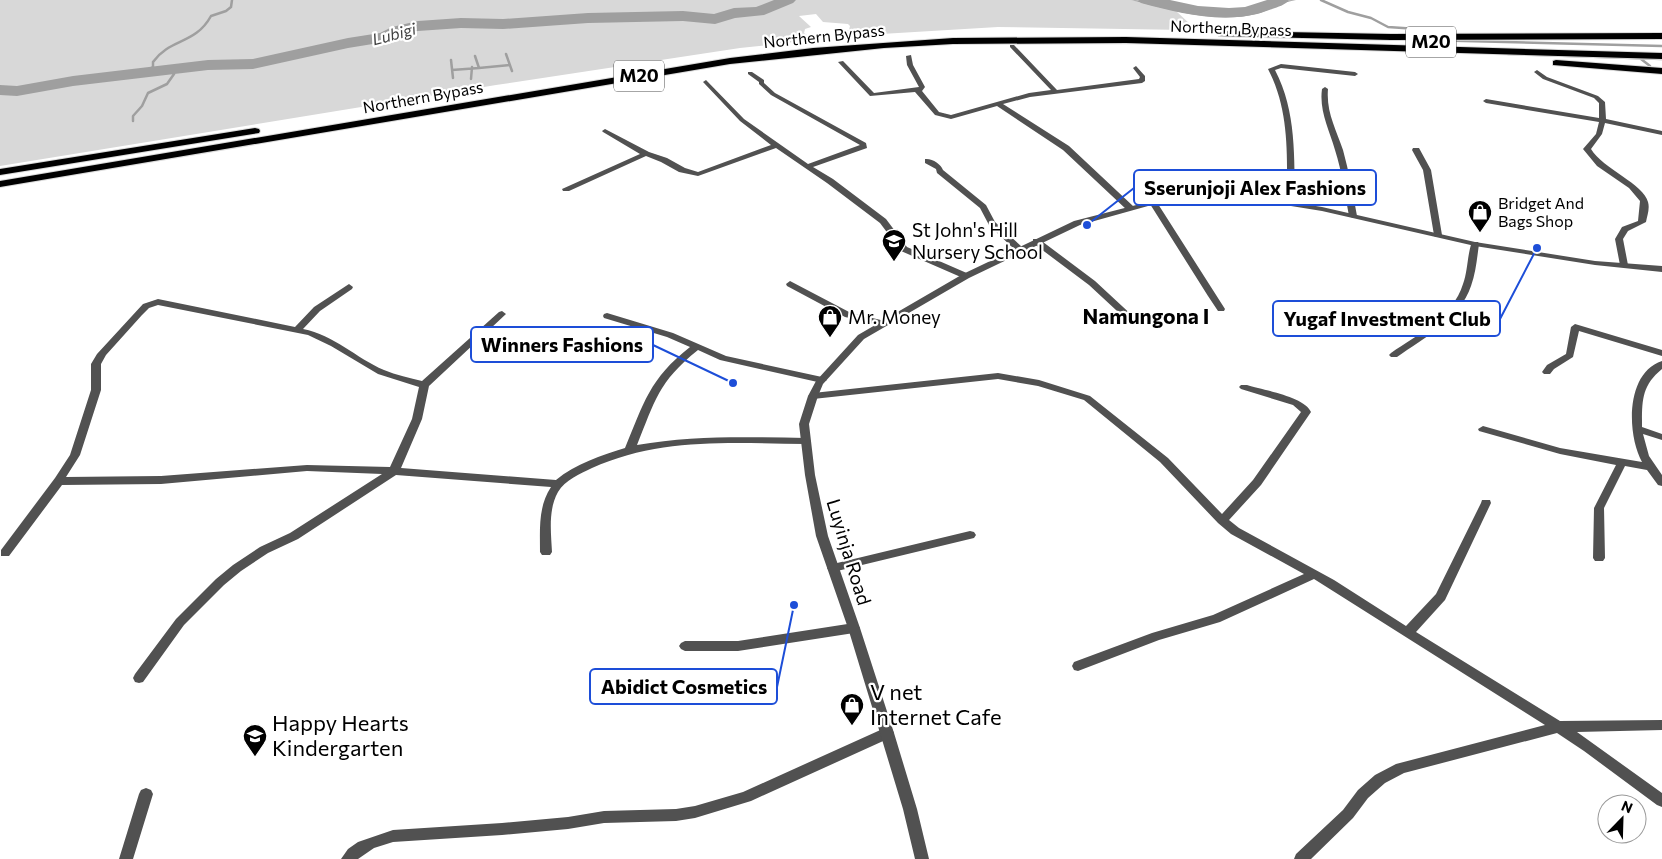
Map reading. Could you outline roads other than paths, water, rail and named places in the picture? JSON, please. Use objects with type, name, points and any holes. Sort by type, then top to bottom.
[{"type":"highway","name":"Northern Bypass","points":[[0,172],[645,66],[795,45],[860,39],[1009,31],[1662,49]]},
{"type":"highway","points":[[1200,36],[1242,33],[1392,37],[1662,36]]},
{"type":"highway","name":"Northern Bypass","points":[[0,184],[721,63],[813,51],[944,41],[1126,40],[1662,56]]},
{"type":"highway","points":[[1285,45],[1333,50],[1493,58],[1662,71]]},
{"type":"street","points":[[1012,46],[1055,90]]},
{"type":"street","points":[[909,56],[910,66],[922,87],[919,93],[937,114],[954,117],[997,103],[1055,90],[1142,81],[1143,77],[1136,68]]},
{"type":"street","points":[[841,62],[872,95],[919,90]]},
{"type":"street","points":[[1292,204],[1286,106],[1278,85],[1278,78],[1271,69],[1280,66],[1355,74]]},
{"type":"street","points":[[1537,72],[1545,78],[1596,97],[1602,102],[1602,120],[1599,134],[1589,144],[1587,149],[1590,156],[1616,178],[1632,187],[1644,199],[1645,206],[1642,222],[1625,229],[1619,239],[1624,265]]},
{"type":"street","points":[[750,73],[762,81],[761,84],[773,94],[864,144],[864,146],[807,167]]},
{"type":"street","points":[[706,82],[742,120],[807,167],[836,185],[883,221],[904,249],[966,276]]},
{"type":"street","points":[[1325,89],[1323,98],[1326,114],[1343,167],[1352,216]]},
{"type":"street","points":[[1486,101],[1532,107],[1662,133]]},
{"type":"street","points":[[997,103],[1066,148],[1130,208]]},
{"type":"street","points":[[605,131],[646,154],[664,160],[682,170],[698,174],[778,146]]},
{"type":"street","points":[[1416,150],[1427,170],[1438,236]]},
{"type":"street","points":[[566,189],[646,154]]},
{"type":"street","points":[[928,161],[939,168],[940,171],[983,207],[992,223],[1019,249]]},
{"type":"street","name":"Luyinja Road","points":[[922,859],[910,809],[887,733],[854,628],[822,536],[810,475],[804,424],[813,396],[822,380],[850,347],[871,329],[966,276],[1019,249],[1077,223],[1130,208],[1194,199],[1292,204],[1475,244],[1662,269]]},
{"type":"street","points":[[1154,204],[1177,238],[1200,279],[1222,309]]},
{"type":"street","points":[[1036,241],[1092,284],[1133,321]]},
{"type":"street","points":[[1394,354],[1448,317],[1463,297],[1468,282],[1475,244]]},
{"type":"street","points":[[790,284],[848,315],[882,323]]},
{"type":"street","points":[[298,329],[317,309],[349,287]]},
{"type":"street","points":[[4,553],[59,481],[75,455],[93,398],[97,379],[96,364],[102,354],[146,306],[153,303],[160,302],[298,329],[334,344],[381,372],[424,385]]},
{"type":"street","points":[[139,678],[180,622],[220,582],[237,568],[264,550],[294,536],[394,471],[417,418],[424,385],[502,314]]},
{"type":"street","points":[[607,316],[670,335],[723,358],[822,380]]},
{"type":"street","points":[[1547,372],[1550,367],[1570,355],[1575,327],[1662,353]]},
{"type":"street","points":[[630,449],[653,393],[660,381],[696,347]]},
{"type":"street","points":[[1662,364],[1648,376],[1640,390],[1636,429],[1638,447],[1648,467],[1662,482]]},
{"type":"street","points":[[813,396],[998,376],[1049,386],[1087,398],[1164,460],[1222,520],[1258,545],[1373,609],[1480,679],[1559,727],[1662,801]]},
{"type":"street","points":[[1222,520],[1254,488],[1306,412],[1305,409],[1296,403],[1244,387]]},
{"type":"street","points":[[1483,429],[1560,452],[1648,467]]},
{"type":"street","points":[[1636,429],[1662,437]]},
{"type":"street","points":[[546,552],[547,508],[552,493],[558,484],[589,465],[630,449],[670,442],[806,441]]},
{"type":"street","points":[[1600,558],[1600,508],[1622,462]]},
{"type":"street","points":[[59,481],[162,480],[307,468],[394,471],[558,484]]},
{"type":"street","points":[[1407,632],[1441,596],[1486,503]]},
{"type":"street","points":[[833,568],[970,536]]},
{"type":"street","points":[[1078,666],[1131,644],[1216,618],[1313,575]]},
{"type":"street","points":[[685,646],[738,646],[854,628]]},
{"type":"street","points":[[1301,859],[1348,814],[1363,794],[1380,779],[1401,768],[1559,727],[1662,726]]},
{"type":"street","points":[[348,859],[361,848],[376,840],[393,836],[512,828],[604,817],[676,815],[695,812],[746,797],[887,733]]},
{"type":"street","points":[[126,859],[146,794]]},
{"type":"waterway","points":[[141,73],[153,67],[153,62],[160,54],[198,32],[211,16],[226,11],[231,7],[232,0]]},
{"type":"waterway","name":"Lubigi","points":[[0,90],[17,91],[73,81],[208,65],[253,64],[348,43],[385,37],[398,30],[418,26],[461,23],[503,24],[588,18],[683,16],[715,19],[734,13],[758,12],[788,0]]},
{"type":"waterway","points":[[1146,0],[1198,10],[1229,13],[1262,7],[1281,0]]},
{"type":"waterway","points":[[1321,0],[1348,12],[1371,18],[1388,27],[1447,31]]},
{"type":"waterway","points":[[1423,40],[1662,46]]},
{"type":"waterway","points":[[506,54],[510,65]]},
{"type":"waterway","points":[[1508,54],[1662,59]]},
{"type":"waterway","points":[[475,56],[479,68]]},
{"type":"waterway","points":[[1641,59],[1650,66]]},
{"type":"waterway","points":[[451,60],[452,70]]},
{"type":"waterway","points":[[479,68],[510,65]]},
{"type":"waterway","points":[[510,65],[512,71]]},
{"type":"waterway","points":[[472,69],[479,68]]},
{"type":"waterway","points":[[452,70],[472,69]]},
{"type":"waterway","points":[[471,79],[472,69]]},
{"type":"waterway","points":[[452,70],[453,78]]},
{"type":"waterway","points":[[133,121],[133,116],[142,106],[148,93],[167,84],[174,74],[169,71]]},
{"type":"place","name":"Sserunjoji Alex Fashions","points":[[1087,225]]},
{"type":"place","name":"Bridget And Bags Shop","points":[[1480,233]]},
{"type":"place","name":"Yugaf Investment Club","points":[[1537,248]]},
{"type":"place","name":"St John's Hill Nursery School","points":[[894,262]]},
{"type":"place","name":"Mr. Money","points":[[830,338]]},
{"type":"place","name":"Winners Fashions","points":[[733,383]]},
{"type":"place","name":"Abidict Cosmetics","points":[[794,605]]},
{"type":"place","name":"V net Internet Cafe","points":[[852,726]]},
{"type":"place","name":"Happy Hearts Kindergarten","points":[[255,757]]},
{"type":"district","name":"Namungona I","points":[[1146,317]]}]
